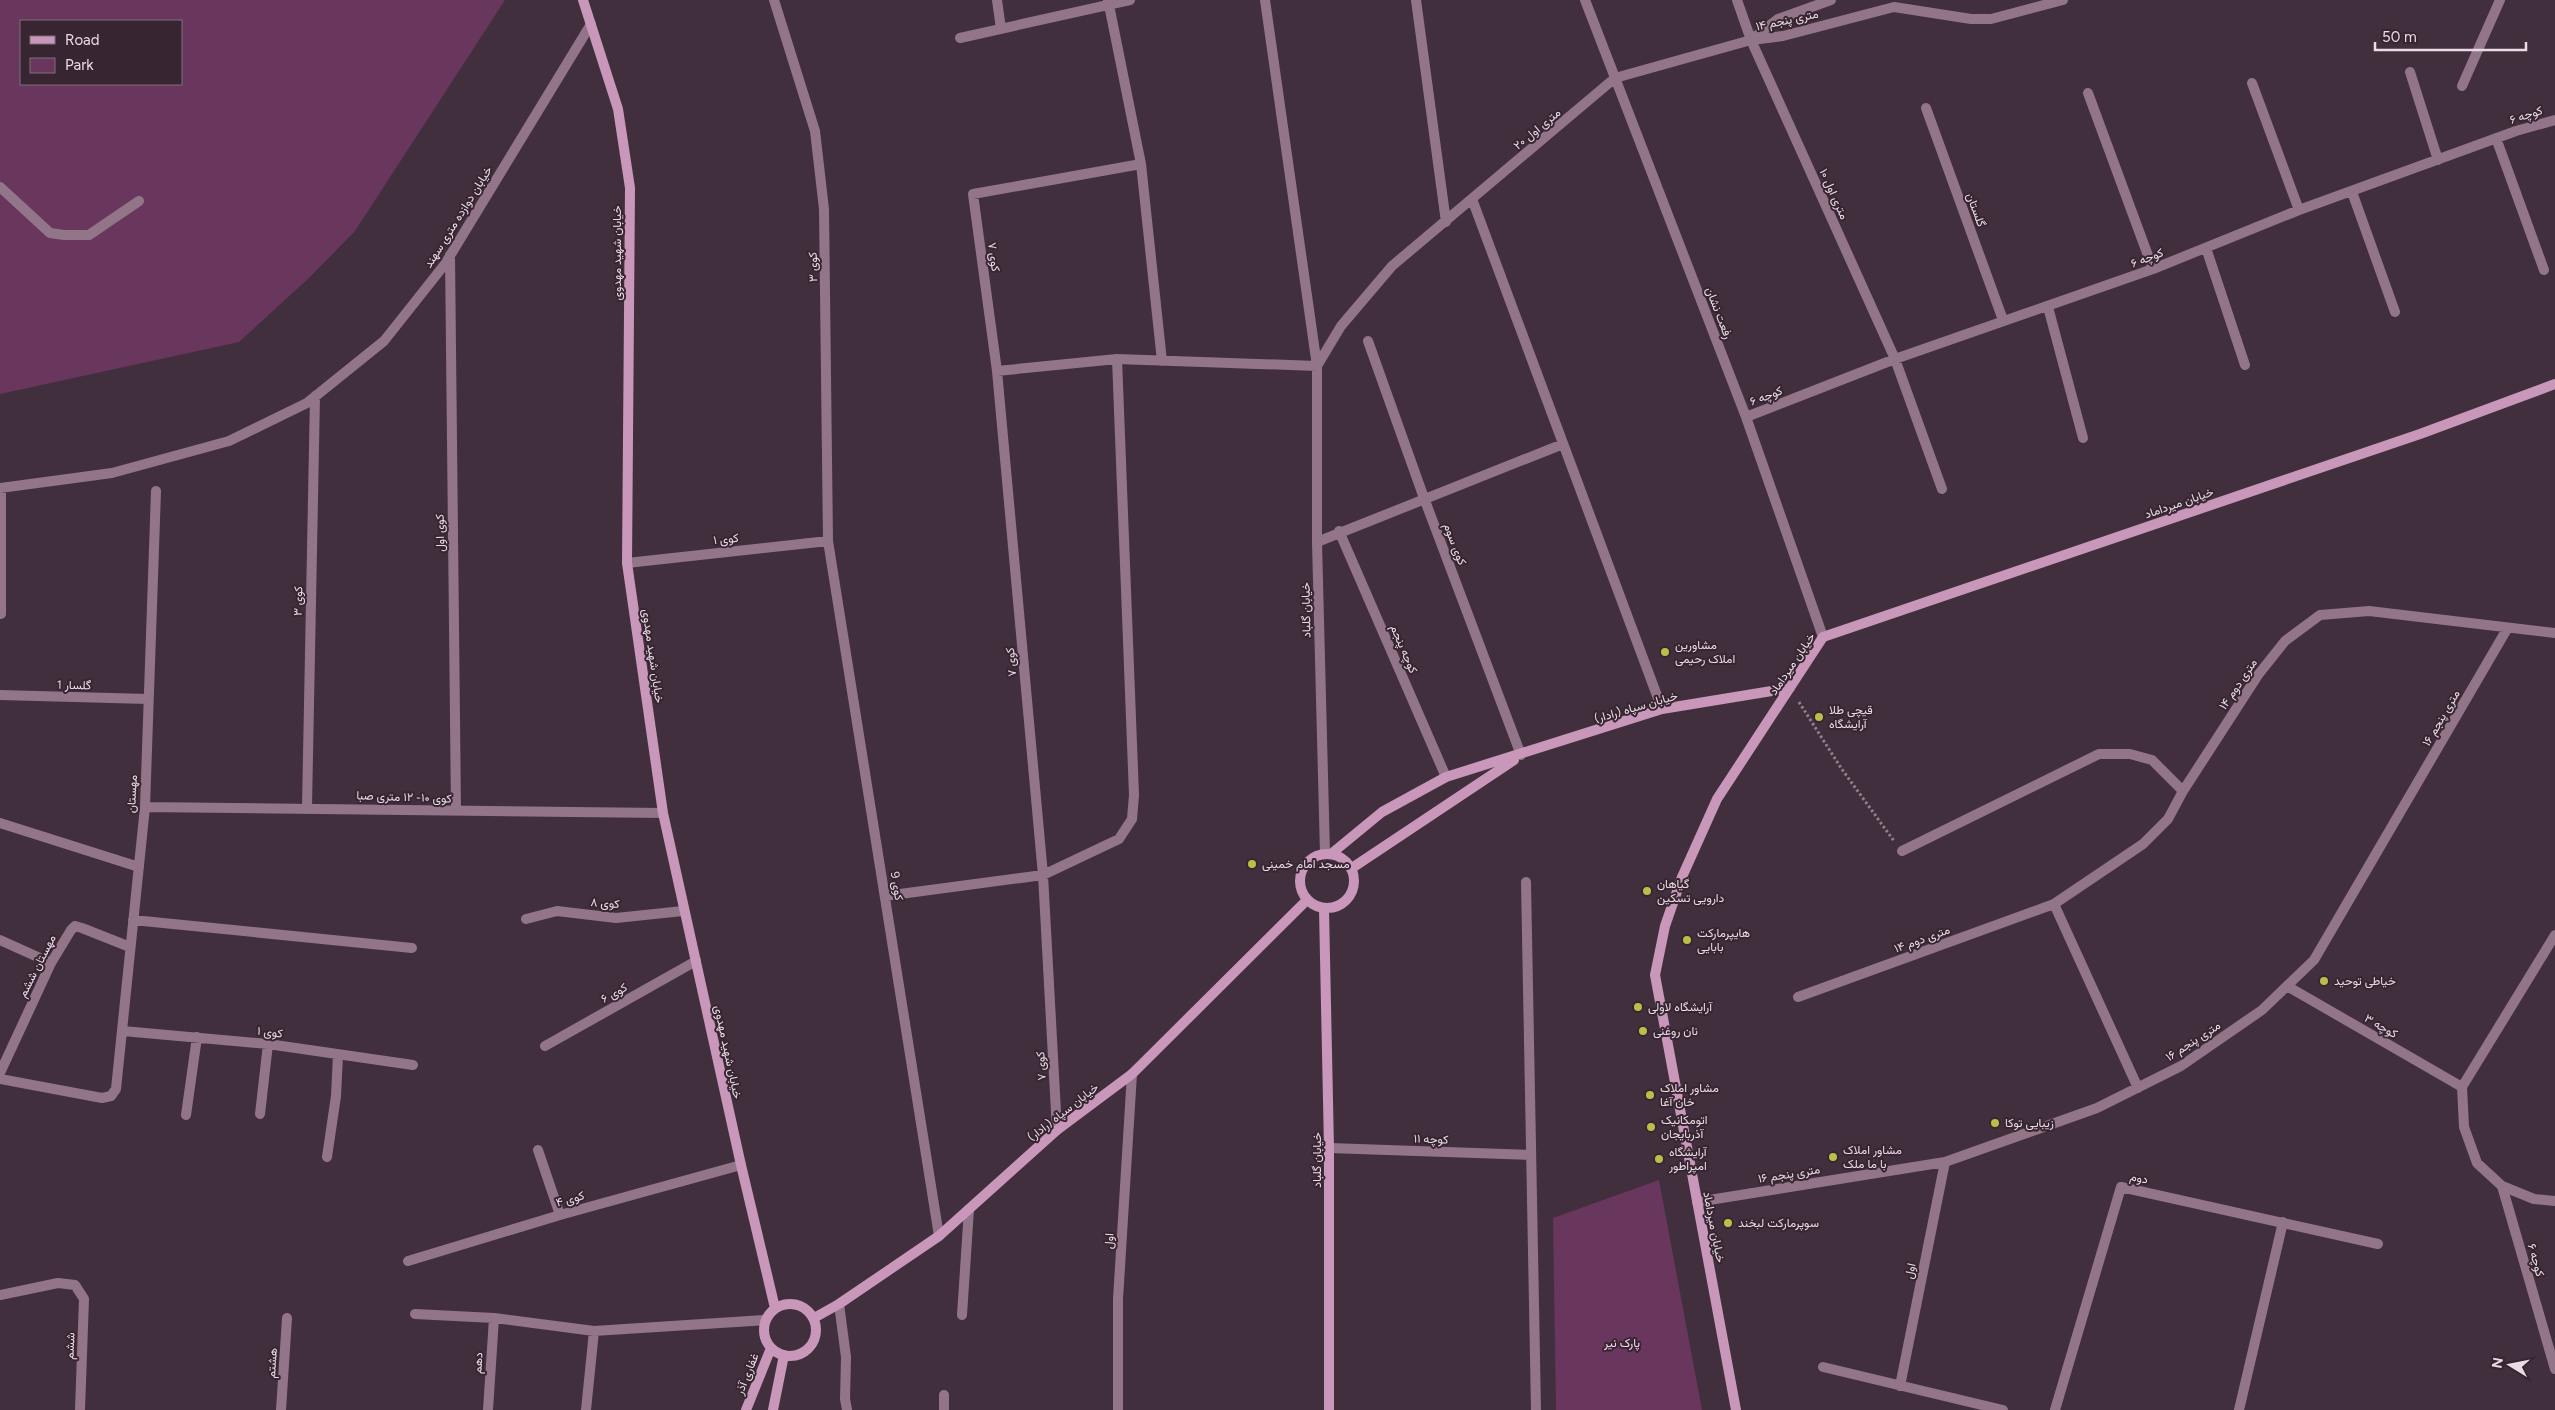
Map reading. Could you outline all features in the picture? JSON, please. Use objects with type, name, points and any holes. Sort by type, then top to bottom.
[{"type":"street","name":"خیابان شهید مهدوی","points":[[583,0],[618,109],[630,188],[627,563],[663,813],[683,911],[776,1308]]},
{"type":"street","name":"کوی ۳","points":[[774,0],[815,131],[824,209],[828,541]]},
{"type":"street","points":[[997,0],[1001,29]]},
{"type":"street","points":[[960,38],[1109,2],[1130,0]]},
{"type":"street","name":"خیابان گلباد","points":[[1265,0],[1317,366],[1317,542],[1328,854]]},
{"type":"street","points":[[1416,0],[1446,222]]},
{"type":"street","name":"رفعت نشان","points":[[1585,0],[1746,417],[1823,637]]},
{"type":"street","name":"۱۰ متری اول","points":[[1737,0],[1751,40],[1895,359],[1942,489]]},
{"type":"street","name":"۲۰ متری اول","points":[[1317,366],[1341,326],[1392,266],[1615,78],[1751,40],[1778,19],[1831,0]]},
{"type":"street","name":"۱۴ متری پنجم","points":[[1751,40],[1783,36],[1894,7],[1971,19],[1991,18],[2063,0]]},
{"type":"street","points":[[2462,86],[2500,0]]},
{"type":"street","points":[[1109,2],[1141,164],[1162,361]]},
{"type":"street","name":"خیابان دوازده متری سهند","points":[[1,488],[112,473],[229,441],[307,404],[384,341],[450,255],[591,24]]},
{"type":"street","points":[[2410,72],[2438,160]]},
{"type":"street","points":[[2252,83],[2299,210]]},
{"type":"street","points":[[2088,93],[2153,269]]},
{"type":"street","name":"گلستان","points":[[1926,108],[2003,320]]},
{"type":"street","name":"کوچه ۶","points":[[1746,417],[1895,359],[2153,269],[2299,210],[2496,138],[2555,120]]},
{"type":"street","points":[[2496,138],[2544,270]]},
{"type":"street","name":"کوی ۷","points":[[1057,1130],[1043,875],[997,371],[973,194],[1141,164]]},
{"type":"street","points":[[0,187],[50,233],[64,235],[89,235],[139,201]]},
{"type":"street","points":[[2352,192],[2395,312]]},
{"type":"street","points":[[1472,199],[1662,709]]},
{"type":"street","points":[[2206,248],[2245,366]]},
{"type":"street","name":"کوی اول","points":[[450,255],[456,811]]},
{"type":"street","points":[[2048,307],[2083,438]]},
{"type":"street","name":"کوی سوم","points":[[1368,341],[1424,498],[1521,755]]},
{"type":"street","points":[[997,371],[1117,359],[1317,366]]},
{"type":"street","points":[[885,896],[1043,875],[1118,839],[1132,819],[1134,795],[1117,359]]},
{"type":"street","name":"خیابان میرداماد","points":[[1736,1410],[1655,976],[1665,926],[1682,877],[1717,799],[1823,637],[2420,434],[2555,384]]},
{"type":"street","name":"کوی ۳","points":[[307,807],[315,396]]},
{"type":"street","points":[[1317,542],[1339,531],[1563,444]]},
{"type":"street","points":[[1,488],[1,614]]},
{"type":"street","name":"مهستان","points":[[0,1079],[102,1098],[111,1096],[116,1089],[145,807],[156,491]]},
{"type":"street","name":"کوچه پنجم","points":[[1339,531],[1446,777]]},
{"type":"street","name":"کوی ۱","points":[[627,563],[828,541]]},
{"type":"street","name":"کوی 9","points":[[828,541],[940,1236]]},
{"type":"street","name":"۱۴ متری دوم","points":[[1798,997],[2054,904],[2143,844],[2168,820],[2183,791],[2258,675],[2284,641],[2320,615],[2369,611],[2507,629]]},
{"type":"street","points":[[2507,629],[2555,634]]},
{"type":"street","name":"۱۶ متری پنجم","points":[[1697,1202],[1945,1162],[2097,1108],[2181,1066],[2262,1010],[2314,960],[2507,629]]},
{"type":"street","name":"خیابان سپاه (رادار)","points":[[1328,854],[1382,812],[1446,777],[1521,755],[1662,709],[1790,688]]},
{"type":"street","name":"گلسار 1","points":[[0,695],[148,699]]},
{"type":"street","points":[[1902,852],[2099,754],[2130,754],[2152,760],[2183,791]]},
{"type":"street","name":"خیابان سپاه (رادار)","points":[[1352,868],[1521,755]]},
{"type":"street","name":"کوی ۱۰- ۱۲ متری صبا","points":[[145,807],[307,807],[663,813]]},
{"type":"street","points":[[0,823],[138,867]]},
{"type":"street","points":[[1328,854],[1344,859],[1352,868],[1355,880],[1353,892],[1346,902],[1336,908],[1324,909],[1306,900],[1301,889],[1300,877],[1304,866],[1313,858],[1328,854]]},
{"type":"street","points":[[1526,882],[1536,1410]]},
{"type":"street","name":"خیابان سپاه (رادار)","points":[[814,1318],[839,1304],[940,1236],[1057,1130],[1132,1074],[1306,900]]},
{"type":"street","points":[[2054,904],[2138,1088]]},
{"type":"street","name":"خیابان گلباد","points":[[1324,909],[1329,1148],[1329,1410]]},
{"type":"street","name":"کوی ۸","points":[[526,919],[557,911],[616,918],[683,911]]},
{"type":"street","points":[[133,920],[412,948]]},
{"type":"street","name":"مهستان ششم","points":[[0,1073],[51,963],[75,926],[130,947]]},
{"type":"street","points":[[2555,935],[2462,1087],[2464,1127],[2476,1163],[2502,1186],[2534,1199],[2555,1201]]},
{"type":"street","points":[[0,940],[51,963]]},
{"type":"street","name":"کوی ۶","points":[[545,1046],[696,961]]},
{"type":"street","name":"کوچه ۳","points":[[2287,986],[2462,1087]]},
{"type":"street","name":"کوی ۱","points":[[123,1031],[268,1044],[413,1065]]},
{"type":"street","points":[[186,1115],[196,1037]]},
{"type":"street","points":[[260,1114],[268,1044]]},
{"type":"street","points":[[327,1158],[336,1096],[338,1054]]},
{"type":"street","name":"اول","points":[[1118,1410],[1118,1299],[1132,1074]]},
{"type":"street","name":"کوچه ۱۱","points":[[1329,1148],[1531,1155]]},
{"type":"street","points":[[538,1150],[560,1215]]},
{"type":"street","name":"اول","points":[[1900,1386],[1945,1162]]},
{"type":"street","name":"کوی ۴","points":[[408,1261],[560,1215],[741,1165]]},
{"type":"street","name":"کوچه ۶","points":[[2502,1186],[2555,1369]]},
{"type":"street","name":"دوم","points":[[2055,1410],[2121,1187],[2378,1244]]},
{"type":"street","points":[[962,1315],[969,1209]]},
{"type":"street","points":[[2239,1410],[2283,1222]]},
{"type":"street","name":"ششم","points":[[0,1296],[58,1283],[75,1285],[84,1299],[80,1410]]},
{"type":"street","points":[[783,1304],[801,1305],[814,1318],[816,1326],[814,1342],[801,1354],[784,1355],[771,1348],[765,1334],[766,1320],[776,1308],[783,1304]]},
{"type":"street","points":[[839,1304],[846,1357],[844,1399],[847,1410]]},
{"type":"street","points":[[414,1314],[494,1318],[594,1331],[766,1320]]},
{"type":"street","name":"هشتم","points":[[281,1410],[287,1318]]},
{"type":"street","name":"دهم","points":[[488,1410],[494,1318]]},
{"type":"street","points":[[586,1410],[594,1331]]},
{"type":"street","name":"غفاری آذر","points":[[746,1410],[771,1348]]},
{"type":"street","points":[[774,1410],[784,1355]]},
{"type":"street","points":[[1823,1367],[2003,1410]]},
{"type":"street","points":[[944,1394],[944,1410]]},
{"type":"path","points":[[1790,688],[1841,768],[1902,852]]},
{"type":"green space","points":[[0,0],[505,0],[355,231],[309,278],[239,342],[0,394]]},
{"type":"green space","name":"پارک نیر","points":[[1659,1180],[1702,1410],[1556,1410],[1553,1218]]},
{"type":"place","name":"مشاورین املاک رحیمی","points":[[1665,652]]},
{"type":"place","name":"قیچی طلا آرایشگاه","points":[[1819,717]]},
{"type":"place","name":"مسجد امام خمینی","points":[[1252,864]]},
{"type":"place","name":"گیاهان دارویی تسکین","points":[[1647,891]]},
{"type":"place","name":"هایپرمارکت بابایی","points":[[1687,940]]},
{"type":"place","name":"خیاطی توحید","points":[[2324,981]]},
{"type":"place","name":"آرایشگاه لاولی","points":[[1638,1007]]},
{"type":"place","name":"نان روغنی","points":[[1643,1031]]},
{"type":"place","name":"مشاور املاک خان آغا","points":[[1650,1095]]},
{"type":"place","name":"زیبایی توکا","points":[[1995,1123]]},
{"type":"place","name":"اتومکانیک آذربایجان","points":[[1651,1127]]},
{"type":"place","name":"مشاور املاک با ما ملک","points":[[1833,1157]]},
{"type":"place","name":"آرایشگاه امپراطور","points":[[1659,1159]]},
{"type":"place","name":"سوپرمارکت لبخند","points":[[1728,1223]]}]
